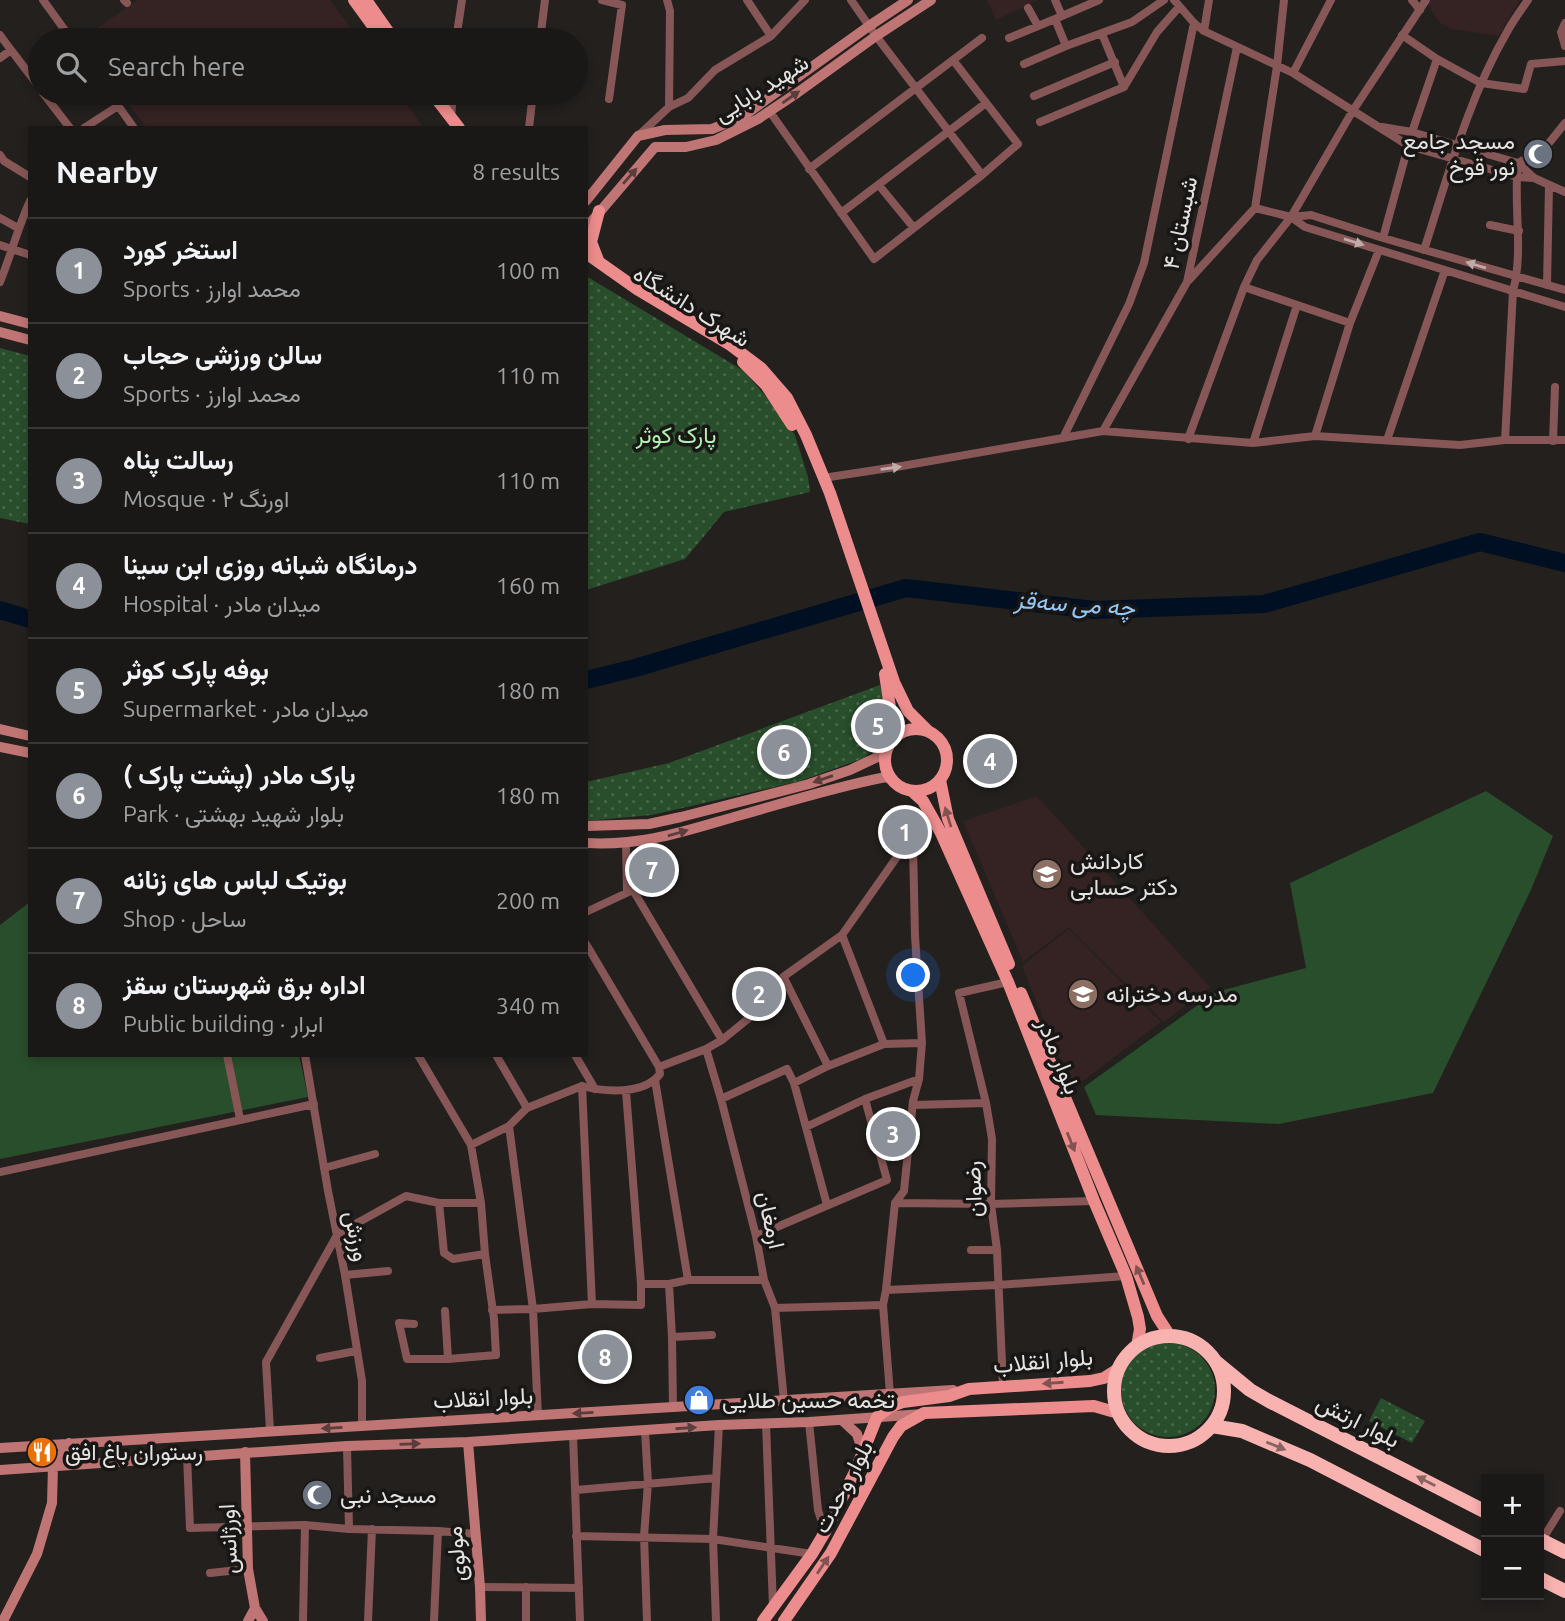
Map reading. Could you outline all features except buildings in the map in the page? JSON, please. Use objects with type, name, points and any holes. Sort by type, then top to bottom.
[{"type":"highway","points":[[1170,1336],[1195,1343],[1206,1351],[1221,1374],[1224,1387],[1219,1414],[1212,1426],[1200,1437],[1185,1444],[1169,1446],[1154,1444],[1127,1427],[1118,1413],[1114,1391],[1118,1369],[1126,1356],[1137,1346],[1152,1339],[1170,1336]]},
{"type":"highway","name":"بلوار ارتش","points":[[1214,1361],[1250,1390],[1269,1401],[1481,1509]]},
{"type":"highway","points":[[1212,1426],[1242,1431],[1299,1455],[1481,1548]]},
{"type":"highway","points":[[1544,1544],[1565,1552]]},
{"type":"highway","points":[[1544,1580],[1565,1591]]},
{"type":"main road","points":[[354,0],[374,28]]},
{"type":"main road","points":[[366,0],[386,28]]},
{"type":"main road","name":"شهید بابایی","points":[[588,225],[655,147],[686,147],[716,140],[770,112],[908,0]]},
{"type":"main road","name":"شهید بابایی","points":[[638,136],[665,130],[712,129],[742,117],[872,31],[931,0]]},
{"type":"main road","points":[[434,105],[453,125]]},
{"type":"main road","points":[[440,105],[453,125]]},
{"type":"main road","points":[[588,198],[638,136]]},
{"type":"main road","points":[[588,843],[626,843],[665,837],[843,786],[886,777],[904,789],[923,791],[940,780],[947,765],[947,754],[943,745],[908,711],[889,676],[823,478],[800,421],[787,398],[761,368],[729,344],[591,265],[595,254],[592,242],[599,211]]},
{"type":"main road","name":"شهرک دانشگاه","points":[[591,265],[736,356],[749,367],[766,385],[794,428],[827,495]]},
{"type":"main road","points":[[0,317],[28,324]]},
{"type":"main road","points":[[0,332],[28,339]]},
{"type":"main road","points":[[889,676],[892,721],[885,763],[891,779]]},
{"type":"main road","points":[[0,729],[28,736]]},
{"type":"main road","points":[[588,826],[649,824],[809,784],[864,764],[887,749],[901,733],[920,729],[929,732]]},
{"type":"main road","points":[[0,747],[28,753]]},
{"type":"main road","name":"بلوار مادر","points":[[940,780],[948,819],[1157,1316],[1170,1336]]},
{"type":"main road","name":"بلوار مادر","points":[[912,791],[923,801],[941,833],[1008,982],[1126,1276],[1139,1317],[1137,1346]]},
{"type":"main road","name":"بلوار انقلاب","points":[[0,1448],[1090,1381],[1104,1378],[1118,1369]]},
{"type":"main road","name":"بلوار انقلاب","points":[[877,1417],[890,1407],[903,1402],[949,1396],[969,1389]]},
{"type":"main road","name":"بلوار انقلاب","points":[[0,1471],[245,1452],[468,1442],[962,1411],[1094,1406],[1118,1413]]},
{"type":"main road","points":[[603,1433],[618,1426],[617,1410]]},
{"type":"main road","name":"بلوار وحدت","points":[[784,1621],[831,1553],[901,1426],[924,1413]]},
{"type":"main road","points":[[866,1447],[877,1417]]},
{"type":"main road","points":[[842,1420],[866,1447]]},
{"type":"main road","points":[[866,1447],[877,1437],[888,1444],[887,1448]]},
{"type":"main road","name":"مولوی","points":[[468,1442],[481,1621]]},
{"type":"main road","points":[[3,1621],[37,1554],[52,1503],[53,1466],[69,1443]]},
{"type":"main road","name":"بلوار وحدت","points":[[763,1621],[812,1554],[866,1447]]},
{"type":"main road","name":"اورژانس","points":[[245,1452],[248,1569],[255,1608],[262,1621]]},
{"type":"main road","points":[[248,1621],[255,1608]]},
{"type":"street","points":[[43,0],[63,28]]},
{"type":"street","points":[[458,28],[462,0]]},
{"type":"street","points":[[542,28],[545,0]]},
{"type":"street","points":[[602,0],[622,5],[609,99]]},
{"type":"street","points":[[667,0],[670,11],[669,107]]},
{"type":"street","points":[[747,0],[771,36]]},
{"type":"street","points":[[638,136],[669,107],[688,98],[715,70],[771,36],[805,0]]},
{"type":"street","points":[[851,0],[982,175]]},
{"type":"street","points":[[1055,0],[1066,46]]},
{"type":"street","points":[[1009,38],[1058,18],[1085,3],[1099,0]]},
{"type":"street","points":[[1024,64],[1132,22],[1164,0]]},
{"type":"street","points":[[1204,31],[1209,0]]},
{"type":"street","points":[[1187,282],[1255,208],[1277,66],[1284,0]]},
{"type":"street","points":[[1293,73],[1331,0]]},
{"type":"street","points":[[1412,0],[1420,10]]},
{"type":"street","points":[[1188,439],[1257,260],[1291,217],[1352,112],[1426,0]]},
{"type":"street","points":[[1424,250],[1482,83],[1507,31],[1528,0]]},
{"type":"street","points":[[1040,122],[1125,87],[1177,4],[1204,31],[1293,73],[1409,146],[1517,177],[1534,178]]},
{"type":"street","points":[[1028,8],[1038,26]]},
{"type":"street","points":[[1063,438],[1129,304],[1144,263],[1194,23]]},
{"type":"street","points":[[1563,27],[1565,46]]},
{"type":"street","points":[[1102,34],[1125,87]]},
{"type":"street","points":[[0,35],[28,72]]},
{"type":"street","points":[[1402,35],[1437,59],[1482,83],[1524,89],[1531,64],[1565,61]]},
{"type":"street","points":[[809,169],[982,38]]},
{"type":"street","name":"شبستان ۴","points":[[1103,431],[1187,282],[1237,47]]},
{"type":"street","points":[[0,58],[11,50]]},
{"type":"street","points":[[1383,238],[1412,132],[1437,59]]},
{"type":"street","points":[[770,112],[874,259],[1018,144],[953,60]]},
{"type":"street","points":[[1034,96],[1115,62]]},
{"type":"street","points":[[841,213],[986,103]]},
{"type":"street","points":[[53,105],[69,126]]},
{"type":"street","points":[[453,105],[453,125]]},
{"type":"street","points":[[529,126],[532,105]]},
{"type":"street","points":[[87,126],[118,106],[133,126]]},
{"type":"street","points":[[1518,163],[1545,148],[1565,123]]},
{"type":"street","points":[[1378,126],[1412,132],[1518,163],[1534,178],[1565,192]]},
{"type":"street","points":[[0,155],[4,161],[28,176]]},
{"type":"street","points":[[1505,440],[1513,292],[1517,277],[1518,163]]},
{"type":"street","points":[[1547,285],[1549,185]]},
{"type":"street","points":[[882,189],[914,229]]},
{"type":"street","points":[[0,282],[28,206]]},
{"type":"street","points":[[1255,208],[1291,217],[1311,215],[1565,290]]},
{"type":"street","points":[[1291,217],[1305,227],[1565,307]]},
{"type":"street","points":[[0,218],[18,228]]},
{"type":"street","points":[[1490,225],[1519,232]]},
{"type":"street","points":[[0,245],[28,254]]},
{"type":"street","points":[[1315,436],[1350,323],[1379,250]]},
{"type":"street","points":[[1387,440],[1445,270]]},
{"type":"street","points":[[1244,288],[1350,323]]},
{"type":"street","points":[[1253,443],[1297,305]]},
{"type":"street","points":[[1553,441],[1555,387]]},
{"type":"street","points":[[823,478],[1103,431],[1253,443],[1315,436],[1460,445],[1505,440],[1565,440]]},
{"type":"street","points":[[659,1067],[722,1040],[781,992],[783,978],[842,936],[900,854],[913,845],[930,813]]},
{"type":"street","points":[[626,843],[630,891],[722,1040]]},
{"type":"street","points":[[890,1394],[883,1305],[895,1203],[904,1191],[922,1043],[915,936],[913,845]]},
{"type":"street","points":[[588,911],[665,875]]},
{"type":"street","points":[[842,936],[884,1044]]},
{"type":"street","points":[[471,1145],[509,1126],[527,1108],[582,1086],[626,1091],[655,1080],[660,1074],[659,1067],[588,947]]},
{"type":"street","points":[[783,978],[828,1066]]},
{"type":"street","name":"رضوان","points":[[1003,1386],[997,1250],[991,1204],[992,1139],[959,993],[1008,982]]},
{"type":"street","points":[[794,1083],[884,1044],[922,1043]]},
{"type":"street","name":"ارمغان","points":[[706,1049],[757,1236],[764,1280],[775,1308],[783,1401]]},
{"type":"street","points":[[226,1057],[240,1119]]},
{"type":"street","name":"ورزش","points":[[305,1057],[362,1381],[362,1426]]},
{"type":"street","points":[[414,1324],[399,1323],[407,1359],[496,1355],[481,1203],[471,1145],[419,1057]]},
{"type":"street","points":[[497,1057],[527,1108]]},
{"type":"street","points":[[576,1057],[595,1089]]},
{"type":"street","points":[[721,1099],[786,1069],[794,1083],[827,1205]]},
{"type":"street","points":[[806,1127],[865,1099],[919,1079]]},
{"type":"street","points":[[655,1080],[688,1280]]},
{"type":"street","points":[[582,1086],[593,1304]]},
{"type":"street","points":[[492,1310],[593,1304],[641,1305],[626,1091]]},
{"type":"street","points":[[757,1236],[887,1180],[865,1099]]},
{"type":"street","points":[[913,1105],[986,1103]]},
{"type":"street","points":[[0,1172],[314,1104]]},
{"type":"street","points":[[509,1126],[533,1309],[538,1415]]},
{"type":"street","points":[[324,1168],[375,1154]]},
{"type":"street","points":[[270,1431],[266,1362],[337,1237],[406,1196],[439,1203],[481,1203]]},
{"type":"street","points":[[895,1203],[1094,1201]]},
{"type":"street","points":[[439,1203],[444,1253],[453,1259],[485,1254]]},
{"type":"street","points":[[971,1251],[997,1250]]},
{"type":"street","points":[[345,1275],[388,1271]]},
{"type":"street","points":[[886,1290],[1126,1276]]},
{"type":"street","points":[[641,1284],[668,1284],[688,1280],[764,1280]]},
{"type":"street","points":[[668,1284],[673,1407]]},
{"type":"street","points":[[775,1308],[883,1305]]},
{"type":"street","points":[[445,1311],[448,1359]]},
{"type":"street","points":[[672,1338],[712,1335]]},
{"type":"street","points":[[320,1358],[356,1351]]},
{"type":"street","points":[[809,1422],[818,1510],[825,1532]]},
{"type":"street","points":[[766,1424],[773,1607]]},
{"type":"street","points":[[716,1621],[713,1539],[719,1425]]},
{"type":"street","points":[[645,1431],[648,1483],[644,1536],[647,1621]]},
{"type":"street","points":[[573,1435],[580,1621]]},
{"type":"street","points":[[347,1446],[349,1528]]},
{"type":"street","points":[[187,1456],[190,1528],[306,1525],[475,1534]]},
{"type":"street","points":[[576,1490],[716,1478]]},
{"type":"street","points":[[1543,1537],[1560,1511]]},
{"type":"street","points":[[303,1621],[306,1525]]},
{"type":"street","points":[[368,1621],[372,1529]]},
{"type":"street","points":[[434,1621],[438,1531]]},
{"type":"street","points":[[576,1536],[713,1539],[812,1554]]},
{"type":"street","points":[[210,1573],[248,1569]]},
{"type":"street","points":[[480,1587],[579,1588]]},
{"type":"street","points":[[526,1587],[526,1621]]},
{"type":"shaded area","points":[[137,0],[330,0],[351,28],[98,28]]},
{"type":"shaded area","points":[[987,0],[1038,0],[996,20]]},
{"type":"shaded area","points":[[1431,0],[1520,0],[1499,36],[1451,29],[1440,23],[1428,4]]},
{"type":"shaded area","points":[[130,105],[408,105],[423,126],[145,126]]},
{"type":"shaded area","name":"کاردانش دکتر حسابی","points":[[1037,796],[1210,987],[1164,1022],[1069,927],[1023,962],[963,821]]},
{"type":"shaded area","name":"مدرسه دخترانه","points":[[1069,929],[1161,1022],[1072,1089],[1022,966]]},
{"type":"green space","name":"پارک کوثر","points":[[588,277],[744,371],[795,435],[810,492],[724,512],[685,559],[588,589]]},
{"type":"green space","points":[[0,348],[28,355],[28,524],[0,518]]},
{"type":"green space","points":[[880,685],[886,714],[876,747],[864,758],[800,781],[652,815],[588,821],[588,782],[669,763]]},
{"type":"green space","points":[[1486,791],[1553,836],[1530,892],[1433,1093],[1279,1124],[1096,1115],[1084,1087],[1216,992],[1306,968],[1290,883]]},
{"type":"green space","points":[[28,904],[28,1057],[299,1057],[308,1097],[0,1159],[0,925]]},
{"type":"green space","points":[[1168,1343],[1186,1347],[1201,1357],[1211,1372],[1215,1390],[1211,1408],[1201,1423],[1186,1433],[1168,1437],[1150,1433],[1135,1423],[1125,1408],[1121,1390],[1125,1372],[1135,1357],[1150,1347]]},
{"type":"green space","points":[[1381,1398],[1425,1421],[1412,1443],[1369,1421]]},
{"type":"waterway","name":"چە می سەقز","points":[[588,680],[906,588],[1094,610],[1264,604],[1480,542],[1565,563]]},
{"type":"waterway","name":"چە می سەقز","points":[[0,610],[28,618]]},
{"type":"place","name":"مسجد جامع نور قوخ","points":[[1538,154]]},
{"type":"place","name":"بوفه پارک کوثر","points":[[878,726]]},
{"type":"place","name":"پارک مادر (پشت پارک )","points":[[784,752]]},
{"type":"place","name":"درمانگاه شبانه روزی ابن سینا","points":[[990,761]]},
{"type":"place","name":"استخر کورد","points":[[905,832]]},
{"type":"place","name":"بوتیک لباس های زنانه","points":[[652,870]]},
{"type":"place","name":"کاردانش دکتر حسابی","points":[[1047,874]]},
{"type":"place","name":"سالن ورزشی حجاب","points":[[759,994]]},
{"type":"place","name":"مدرسه دخترانه","points":[[1083,994]]},
{"type":"place","name":"رسالت پناه","points":[[893,1134]]},
{"type":"place","name":"اداره برق شهرستان سقز","points":[[605,1357]]},
{"type":"place","name":"تخمه حسین طلایی","points":[[699,1400]]},
{"type":"place","name":"رستوران باغ افق","points":[[42,1452]]},
{"type":"place","name":"مسجد نبی","points":[[317,1495]]}]
